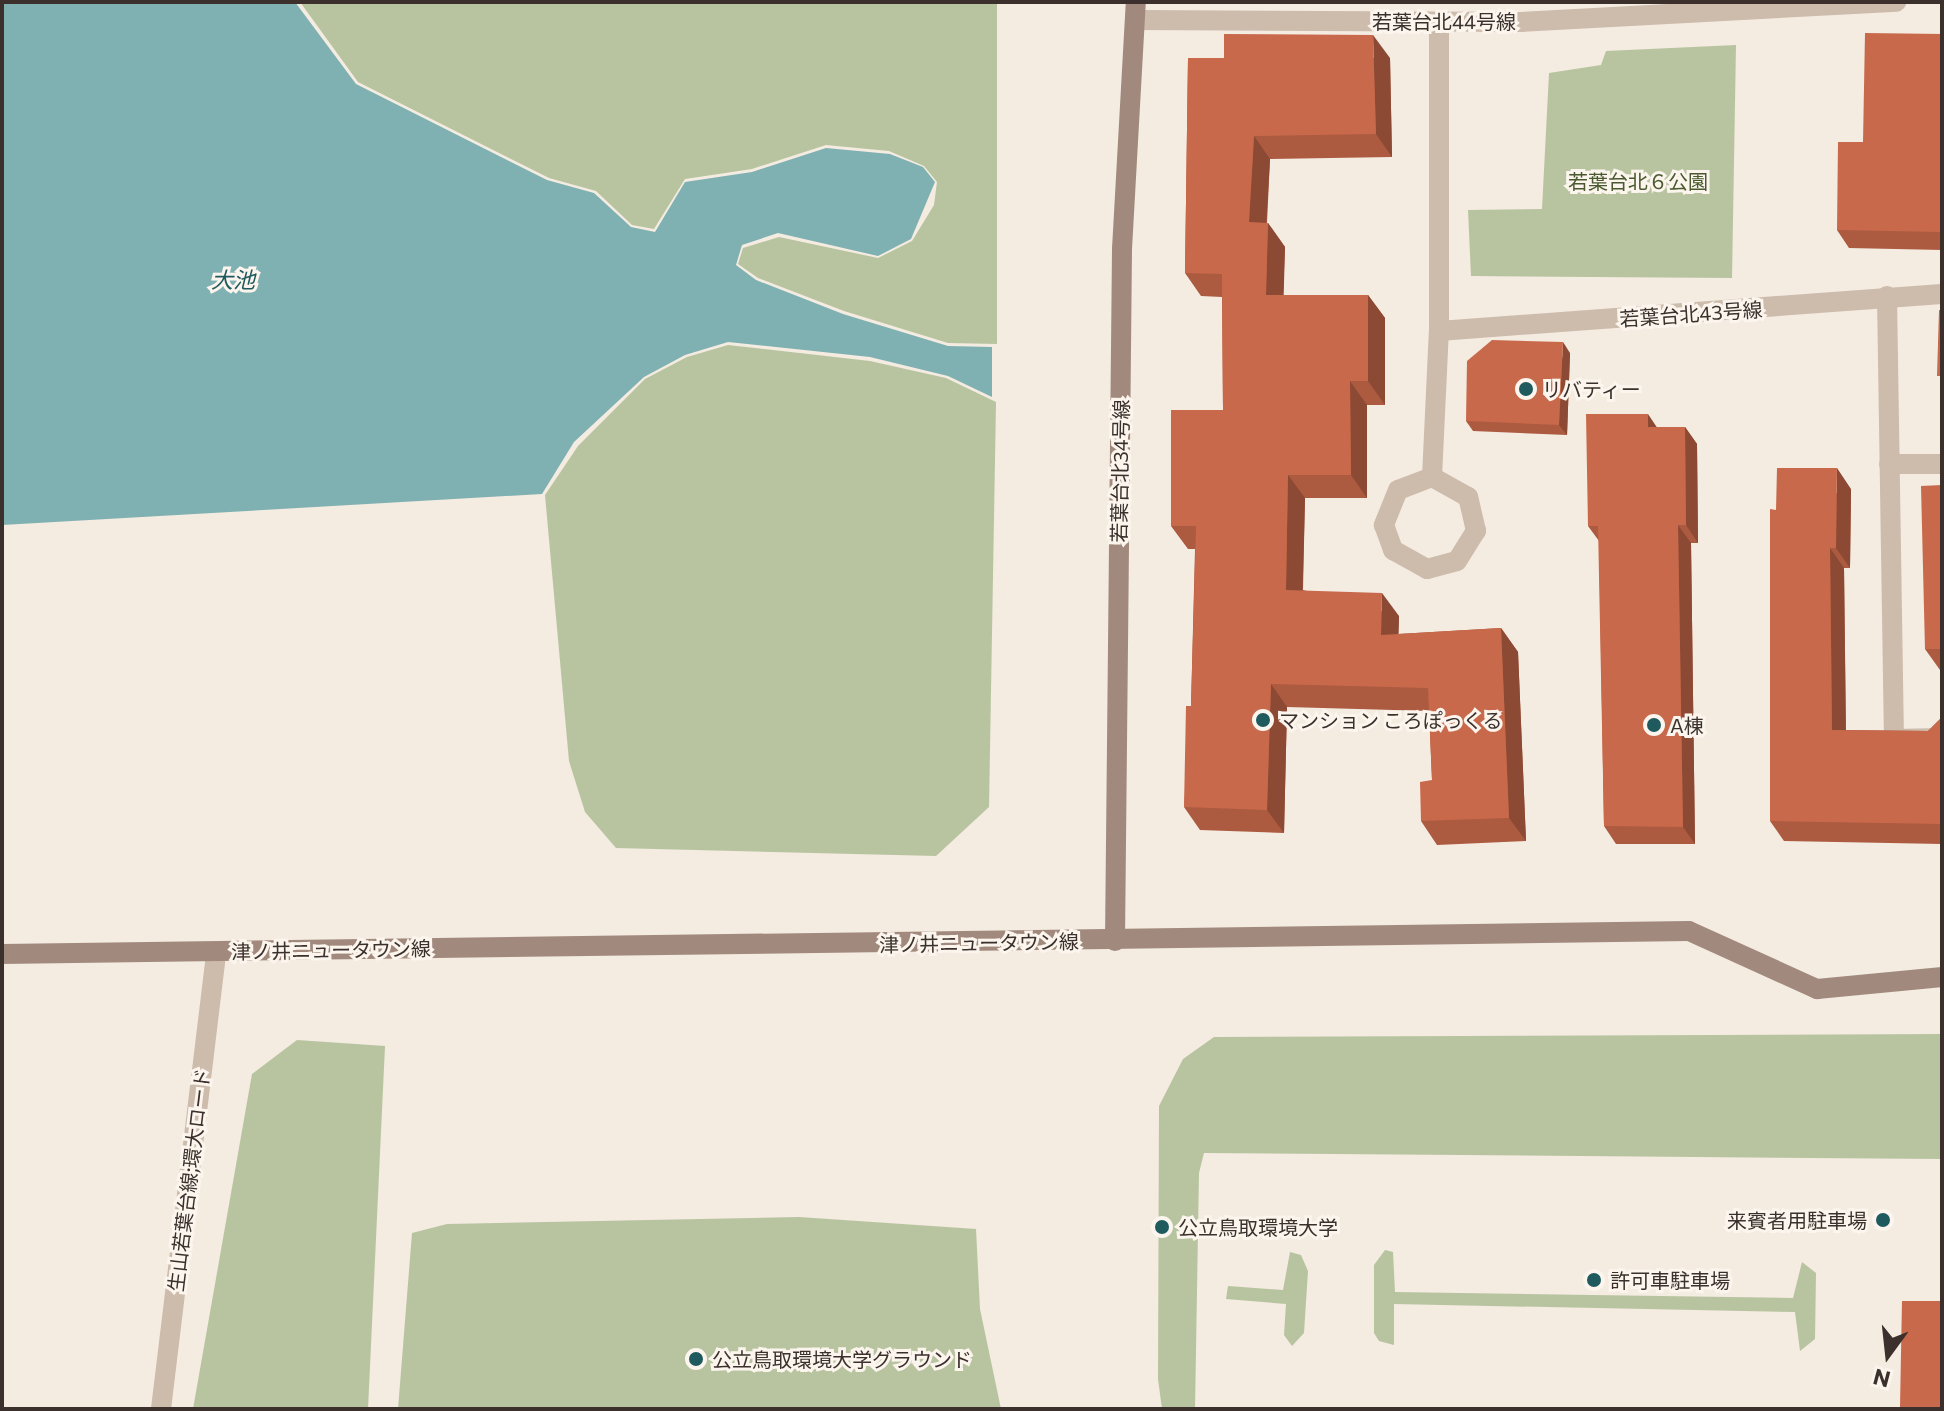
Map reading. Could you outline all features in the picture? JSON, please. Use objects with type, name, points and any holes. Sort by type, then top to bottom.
[{"type":"street","name":"若葉台北44号線","points":[[1135,11],[1439,22],[1896,2]]},
{"type":"street","name":"若葉台北34号線","points":[[1115,941],[1122,249],[1135,11]]},
{"type":"street","points":[[1432,477],[1439,331],[1439,22]]},
{"type":"street","name":"若葉台北43号線","points":[[1439,331],[1942,294]]},
{"type":"street","points":[[1887,296],[1894,739],[1942,738]]},
{"type":"street","points":[[1889,464],[1942,464]]},
{"type":"street","points":[[1432,477],[1468,497],[1476,531],[1457,561],[1427,569],[1393,550],[1384,525],[1398,490],[1432,477]]},
{"type":"street","name":"津ノ井ニュータウン線","points":[[2,954],[1689,931],[1817,989],[1942,977]]},
{"type":"street","name":"生山若葉台線;環大ロード","points":[[161,1409],[216,952]]},
{"type":"green space","points":[[300,2],[997,2],[997,344],[948,343],[844,311],[758,278],[738,264],[743,248],[779,237],[878,258],[912,241],[934,205],[937,182],[924,166],[889,151],[826,145],[752,169],[685,179],[654,229],[632,225],[596,191],[549,178],[358,82]]},
{"type":"green space","name":"若葉台北６公園","points":[[1736,45],[1732,278],[1471,276],[1468,210],[1542,209],[1549,73],[1601,65],[1606,51]]},
{"type":"green space","points":[[728,345],[870,361],[946,378],[996,402],[989,807],[936,856],[616,848],[585,812],[569,761],[545,495],[578,446],[645,379],[687,357]]},
{"type":"green space","points":[[1942,1034],[1942,1159],[1204,1153],[1199,1173],[1195,1409],[1162,1409],[1158,1379],[1159,1106],[1183,1059],[1214,1037]]},
{"type":"green space","points":[[297,1040],[385,1046],[368,1409],[193,1409],[252,1074]]},
{"type":"green space","name":"公立鳥取環境大学グラウンド","points":[[799,1217],[976,1229],[980,1309],[1001,1409],[398,1409],[412,1233],[447,1224]]},
{"type":"green space","points":[[1385,1250],[1393,1252],[1395,1292],[1793,1298],[1802,1262],[1816,1273],[1815,1339],[1800,1351],[1795,1312],[1394,1304],[1394,1345],[1379,1341],[1374,1333],[1374,1265]]},
{"type":"green space","points":[[1290,1252],[1301,1255],[1308,1271],[1304,1333],[1292,1346],[1284,1335],[1286,1304],[1226,1299],[1228,1286],[1283,1290]]},
{"type":"water","name":"大池","points":[[2,2],[295,2],[356,84],[547,180],[594,193],[631,227],[655,232],[685,182],[752,172],[826,148],[890,154],[923,167],[935,182],[911,239],[878,256],[778,233],[742,245],[736,265],[756,280],[843,314],[948,346],[992,347],[992,397],[948,376],[870,357],[728,342],[685,355],[644,377],[574,442],[542,494],[2,525]]},
{"type":"building","points":[[1865,33],[1942,34],[1942,232],[1837,230],[1838,142],[1863,142]]},
{"type":"building","points":[[1224,34],[1373,35],[1376,134],[1254,136],[1249,222],[1268,223],[1266,295],[1368,295],[1368,381],[1350,381],[1351,475],[1288,475],[1286,590],[1382,593],[1381,635],[1501,628],[1509,818],[1421,821],[1420,782],[1432,780],[1428,688],[1271,684],[1267,810],[1184,807],[1186,706],[1191,706],[1196,526],[1171,526],[1171,410],[1223,410],[1222,274],[1185,273],[1188,58],[1224,58]]},
{"type":"building","points":[[1939,310],[1942,310],[1942,376],[1937,376]]},
{"type":"building","points":[[1492,340],[1563,342],[1559,425],[1466,421],[1467,361]]},
{"type":"building","points":[[1586,414],[1648,414],[1648,427],[1685,427],[1686,525],[1678,525],[1683,827],[1604,826],[1598,526],[1588,526]]},
{"type":"building","points":[[1777,468],[1837,468],[1836,548],[1830,548],[1832,730],[1928,731],[1942,717],[1942,824],[1770,821],[1770,509],[1776,510]]},
{"type":"building","points":[[1942,485],[1942,649],[1925,649],[1921,486]]},
{"type":"building","points":[[1902,1301],[1942,1301],[1942,1407],[1900,1407]]},
{"type":"place","name":"リバティー","points":[[1526,389]]},
{"type":"place","name":"マンション ころぽっくる","points":[[1263,720]]},
{"type":"place","name":"A棟","points":[[1654,725]]},
{"type":"place","name":"来賓者用駐車場","points":[[1883,1220]]},
{"type":"place","name":"公立鳥取環境大学","points":[[1162,1227]]},
{"type":"place","name":"許可車駐車場","points":[[1594,1280]]},
{"type":"place","name":"公立鳥取環境大学グラウンド","points":[[696,1359]]}]
